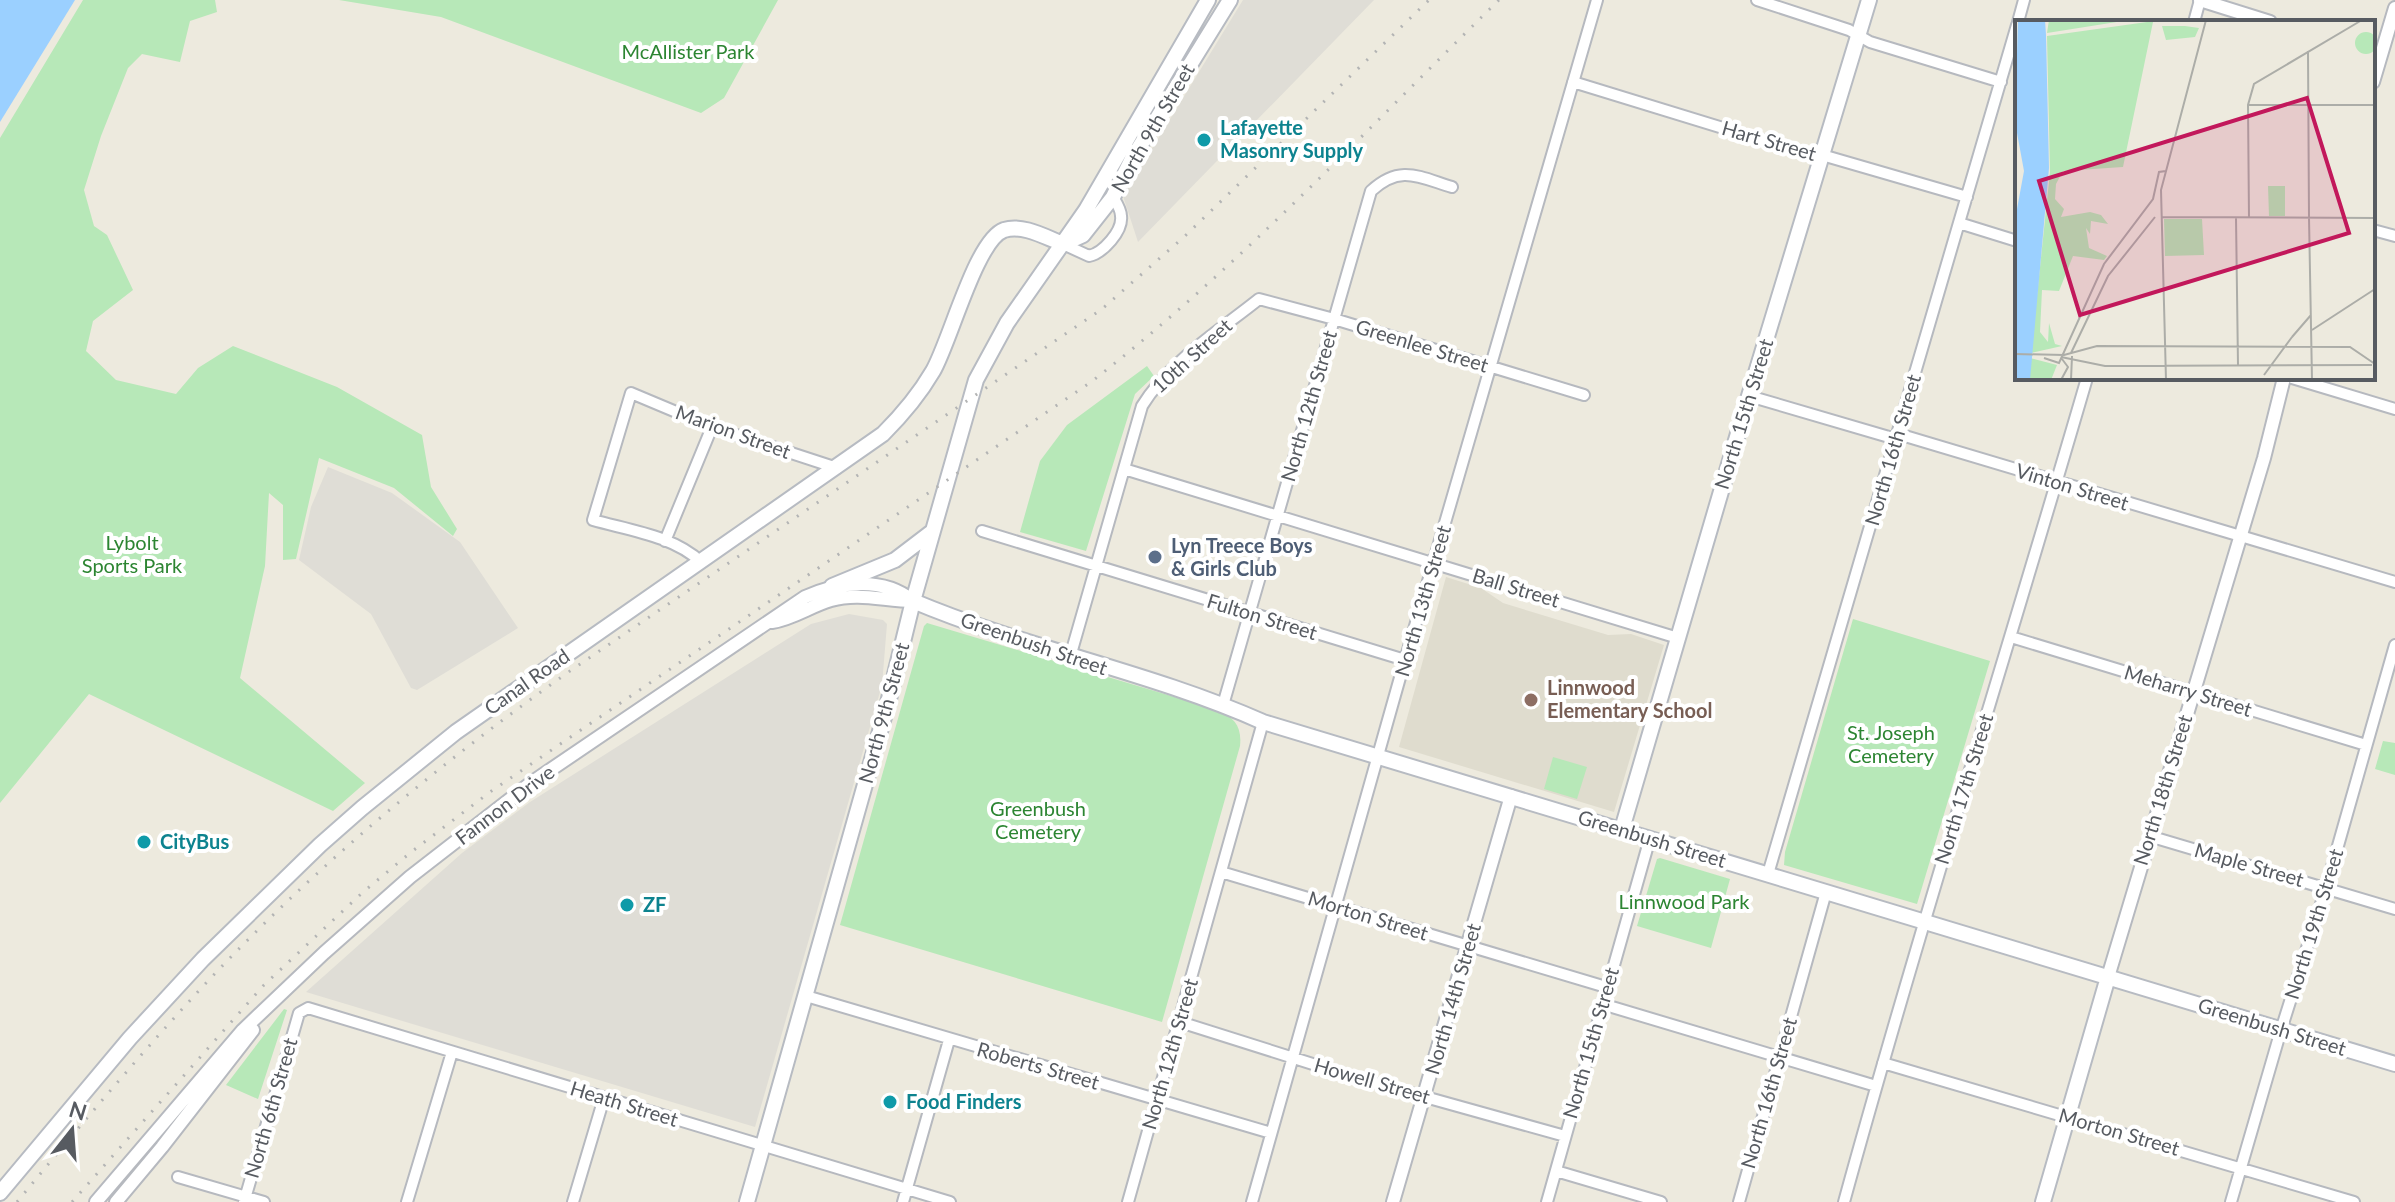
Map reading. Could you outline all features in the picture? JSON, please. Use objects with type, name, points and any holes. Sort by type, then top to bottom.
[{"type":"main road","name":"North 9th Street","points":[[747,1202],[976,380],[1007,323],[1086,210],[1208,0]]},
{"type":"main road","name":"North 9th Street","points":[[1063,244],[1083,235],[1113,197],[1132,159],[1230,0]]},
{"type":"main road","name":"North 15th Street","points":[[1622,829],[1869,0]]},
{"type":"main road","name":"Canal Road","points":[[0,1193],[130,1038],[203,959],[320,845],[456,732],[883,434],[917,396],[944,350],[976,266],[990,241],[1001,231],[1013,228],[1027,230],[1063,244]]},
{"type":"main road","points":[[832,586],[895,560],[934,531]]},
{"type":"main road","name":"Greenbush Street","points":[[913,601],[1070,657],[1223,705],[1263,722],[2395,1064]]},
{"type":"main road","name":"North 18th Street","points":[[2043,1202],[2108,977]]},
{"type":"street","name":"North 13th Street","points":[[1252,1202],[1405,660],[1597,0]]},
{"type":"street","points":[[1757,0],[1859,34],[1882,47],[2001,82]]},
{"type":"street","name":"North 16th Street","points":[[2018,20],[2024,0]]},
{"type":"street","points":[[2195,20],[2200,0],[2264,20]]},
{"type":"street","points":[[2375,76],[2395,8]]},
{"type":"street","name":"North 16th Street","points":[[1768,874],[2015,30]]},
{"type":"street","name":"Hart Street","points":[[1573,82],[1811,155],[1822,155],[1967,197]]},
{"type":"street","name":"North 12th Street","points":[[1223,705],[1371,191],[1383,180],[1398,174],[1409,174],[1452,187]]},
{"type":"street","points":[[1063,244],[1089,256],[1102,250],[1120,224],[1120,210],[1113,197]]},
{"type":"street","points":[[1959,223],[2015,240]]},
{"type":"street","points":[[2375,231],[2395,236]]},
{"type":"street","name":"Greenlee Street","points":[[1259,299],[1584,395]]},
{"type":"street","name":"10th Street","points":[[1070,657],[1142,406],[1152,390],[1201,345],[1259,299]]},
{"type":"street","name":"North 17th Street","points":[[1848,1201],[1876,1086],[2086,380]]},
{"type":"street","name":"North 18th Street","points":[[2108,977],[2283,380]]},
{"type":"street","points":[[2299,380],[2395,409]]},
{"type":"street","name":"Marion Street","points":[[665,541],[593,520],[631,393],[712,427],[837,468]]},
{"type":"street","name":"Vinton Street","points":[[1749,396],[1897,437],[1905,436],[2395,582]]},
{"type":"street","points":[[701,562],[691,552],[665,541],[712,427]]},
{"type":"street","name":"Ball Street","points":[[1124,469],[1678,638]]},
{"type":"street","name":"Fulton Street","points":[[982,531],[1405,660]]},
{"type":"street","name":"Fannon Drive","points":[[96,1202],[243,1030],[410,877],[519,792],[805,597],[832,586],[865,584],[901,591],[913,601]]},
{"type":"street","name":"Fannon Drive","points":[[772,622],[850,596],[913,601]]},
{"type":"street","name":"Meharry Street","points":[[2011,637],[2366,745]]},
{"type":"street","name":"North 19th Street","points":[[2231,1202],[2326,888],[2395,645]]},
{"type":"street","name":"North 12th Street","points":[[1128,1202],[1263,722]]},
{"type":"street","name":"North 14th Street","points":[[1393,1202],[1511,796]]},
{"type":"street","name":"Maple Street","points":[[2149,836],[2395,909]]},
{"type":"street","name":"North 15th Street","points":[[1547,1202],[1650,838]]},
{"type":"street","name":"Morton Street","points":[[1221,872],[1606,987]]},
{"type":"street","name":"North 16th Street","points":[[1739,1202],[1826,892]]},
{"type":"street","name":"Roberts Street","points":[[806,996],[1271,1133]]},
{"type":"street","points":[[1602,1004],[1876,1086]]},
{"type":"street","name":"Heath Street","points":[[299,1013],[308,1008],[950,1202]]},
{"type":"street","name":"North 6th Street","points":[[244,1199],[299,1013]]},
{"type":"street","name":"Fannon Drive","points":[[116,1202],[250,1035],[260,1017]]},
{"type":"street","name":"Howell Street","points":[[1180,1022],[1293,1058],[1565,1136]]},
{"type":"street","points":[[903,1202],[949,1040]]},
{"type":"street","points":[[407,1202],[452,1052]]},
{"type":"street","name":"Morton Street","points":[[1883,1063],[2354,1202]]},
{"type":"street","points":[[573,1202],[604,1098]]},
{"type":"street","points":[[1556,1171],[1661,1202]]},
{"type":"street","points":[[178,1177],[244,1199],[264,1202]]},
{"type":"shaded area","points":[[1243,0],[1374,0],[1138,242],[1123,196]]},
{"type":"shaded area","points":[[328,467],[392,493],[460,542],[518,628],[417,690],[411,688],[371,614],[299,560],[311,507]]},
{"type":"shaded area","points":[[1446,577],[1481,588],[1503,603],[1608,635],[1631,634],[1664,645],[1614,812],[1399,747]]},
{"type":"shaded area","points":[[849,614],[883,620],[887,624],[882,685],[755,1127],[306,992],[462,853],[530,802],[811,624]]},
{"type":"green space","name":"Lybolt Sports Park","points":[[83,0],[215,0],[217,12],[190,21],[180,62],[142,54],[128,68],[101,136],[84,190],[94,226],[107,235],[133,290],[93,321],[86,351],[116,380],[176,394],[198,368],[233,346],[337,387],[422,435],[431,487],[457,529],[453,536],[394,488],[319,458],[296,559],[283,560],[283,505],[269,493],[265,566],[240,678],[365,783],[333,811],[89,694],[0,803],[0,138]]},
{"type":"green space","name":"McAllister Park","points":[[339,0],[778,0],[724,98],[701,113],[441,17]]},
{"type":"green space","points":[[1147,366],[1154,376],[1135,394],[1086,551],[1020,532],[1040,461],[1067,425]]},
{"type":"green space","name":"St. Joseph Cemetery","points":[[1853,619],[1990,661],[1917,904],[1784,865],[1785,852]]},
{"type":"green space","name":"Greenbush Cemetery","points":[[927,623],[1218,710],[1236,724],[1240,746],[1162,1022],[840,925]]},
{"type":"green space","points":[[2383,741],[2395,743],[2395,775],[2375,769]]},
{"type":"green space","points":[[1553,757],[1587,767],[1577,799],[1544,789]]},
{"type":"green space","name":"Linnwood Park","points":[[1657,859],[1730,879],[1711,948],[1637,926]]},
{"type":"green space","points":[[284,1009],[287,1010],[258,1099],[226,1085]]},
{"type":"water","points":[[0,0],[75,0],[0,122]]},
{"type":"railway","points":[[17,1202],[207,982],[335,857],[427,779],[570,671],[1102,309],[1185,236],[1429,0]]},
{"type":"railway","points":[[72,1202],[263,986],[362,893],[490,792],[1091,382],[1250,245],[1499,0]]},
{"type":"place","name":"Lafayette Masonry Supply","points":[[1204,140]]},
{"type":"place","name":"Lyn Treece Boys & Girls Club","points":[[1155,557]]},
{"type":"place","name":"Linnwood Elementary School","points":[[1531,700]]},
{"type":"place","name":"CityBus","points":[[144,842]]},
{"type":"place","name":"ZF","points":[[627,905]]},
{"type":"place","name":"Food Finders","points":[[890,1102]]}]
